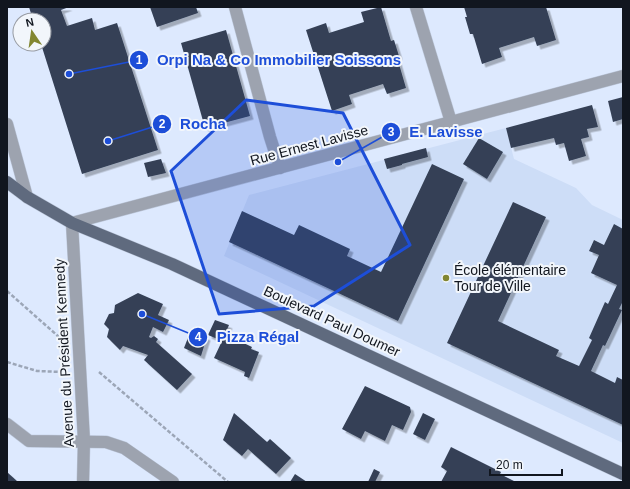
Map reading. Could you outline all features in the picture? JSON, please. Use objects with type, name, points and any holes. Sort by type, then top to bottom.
[{"type":"main road","name":"Boulevard Paul Doumer","points":[[7,182],[28,197],[72,223],[172,264],[623,474]]},
{"type":"street","points":[[236,7],[270,137],[280,168]]},
{"type":"street","points":[[416,7],[451,122]]},
{"type":"street","name":"Rue Ernest Lavisse","points":[[72,223],[623,76]]},
{"type":"street","points":[[7,124],[28,197]]},
{"type":"street","name":"Avenue du Président Kennedy","points":[[72,223],[84,441],[83,482]]},
{"type":"street","points":[[7,424],[29,441],[106,442],[124,448],[173,482]]},
{"type":"path","points":[[7,291],[79,355],[228,482]]},
{"type":"path","points":[[7,362],[37,371],[80,372]]},
{"type":"highlighted area","points":[[246,100],[343,113],[410,245],[314,306],[219,314],[171,171]]},
{"type":"shaded area","name":"École élémentaire Tour de Ville","points":[[506,128],[514,159],[576,188],[592,205],[623,220],[623,443],[224,256],[249,195]]},
{"type":"building","points":[[29,7],[69,7],[61,10],[67,26],[92,18],[95,30],[117,23],[158,150],[82,174],[44,52],[52,52],[52,12],[31,12]]},
{"type":"building","points":[[150,7],[196,7],[198,13],[157,27]]},
{"type":"building","points":[[381,7],[391,41],[394,40],[399,56],[397,57],[406,88],[387,94],[383,84],[349,95],[352,104],[332,111],[306,30],[326,23],[329,33],[364,22],[361,12]]},
{"type":"building","points":[[464,7],[546,7],[556,40],[537,46],[534,37],[499,48],[502,57],[482,64],[473,34],[470,34]]},
{"type":"building","points":[[226,30],[250,116],[205,128],[181,43]]},
{"type":"building","points":[[623,97],[623,119],[613,122],[608,101]]},
{"type":"building","points":[[592,105],[598,127],[587,129],[589,137],[581,139],[586,156],[569,161],[564,143],[556,145],[554,138],[511,148],[506,128]]},
{"type":"building","points":[[479,138],[503,152],[487,179],[463,164]]},
{"type":"building","points":[[426,148],[428,157],[387,169],[384,159]]},
{"type":"building","points":[[161,159],[166,173],[148,177],[144,163]]},
{"type":"building","points":[[432,164],[464,179],[398,321],[229,242],[242,211],[294,235],[299,225],[350,249],[347,256],[381,272]]},
{"type":"building","points":[[513,202],[546,217],[498,321],[559,350],[556,356],[579,366],[592,340],[589,338],[605,302],[608,304],[617,285],[591,273],[599,255],[589,251],[594,240],[604,245],[614,224],[623,229],[623,301],[619,309],[622,310],[591,371],[615,383],[617,377],[623,380],[623,425],[447,343]]},
{"type":"building","points":[[138,293],[163,304],[158,315],[169,320],[163,332],[153,327],[149,337],[151,338],[154,336],[158,339],[156,342],[192,374],[177,390],[144,360],[148,355],[123,346],[120,350],[107,337],[109,329],[104,324],[109,314],[114,313],[115,305]]},
{"type":"building","points":[[215,320],[229,325],[225,334],[259,352],[249,378],[244,376],[245,372],[214,358],[222,341],[208,335]]},
{"type":"building","points":[[191,330],[207,337],[201,356],[184,348]]},
{"type":"building","points":[[365,386],[410,407],[411,412],[403,430],[392,425],[385,441],[365,431],[361,439],[342,429]]},
{"type":"building","points":[[234,413],[267,442],[270,439],[291,458],[276,474],[248,449],[242,456],[223,440]]},
{"type":"building","points":[[423,413],[435,419],[425,440],[413,434]]},
{"type":"building","points":[[451,447],[501,472],[500,474],[516,482],[441,482],[447,471],[441,467]]},
{"type":"building","points":[[374,469],[380,472],[375,482],[368,482]]},
{"type":"building","points":[[7,472],[18,482],[7,482]]},
{"type":"building","points":[[295,474],[307,482],[290,482]]},
{"type":"place","name":"Orpi Na & Co Immobilier Soissons","points":[[69,74]]},
{"type":"place","name":"Rocha","points":[[108,141]]},
{"type":"place","name":"E. Lavisse","points":[[338,162]]},
{"type":"place","name":"École élémentaire Tour de Ville","points":[[446,278]]},
{"type":"place","name":"Pizza Régal","points":[[142,314]]}]
